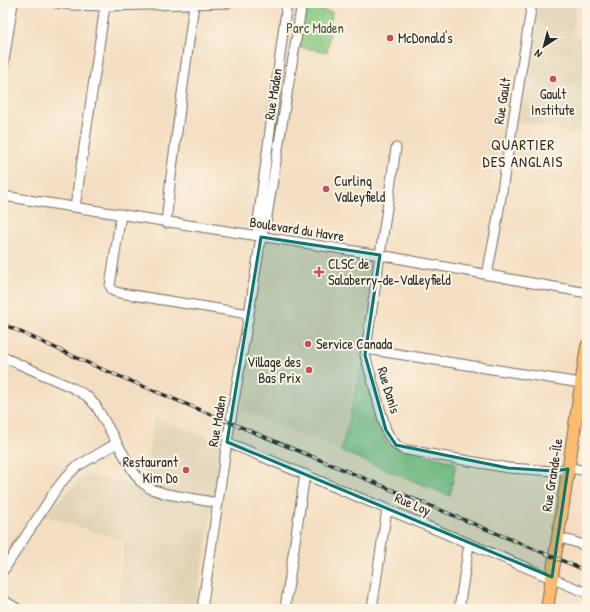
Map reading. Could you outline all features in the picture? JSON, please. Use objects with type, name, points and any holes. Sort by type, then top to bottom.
[{"type":"main road","name":"Rue Grande-Île","points":[[547,609],[568,468],[584,383],[587,346]]},
{"type":"street","points":[[3,67],[13,3]]},
{"type":"street","points":[[57,3],[105,6],[229,3]]},
{"type":"street","name":"Rue Maden","points":[[261,237],[257,227],[287,3]]},
{"type":"street","name":"Rue Maden","points":[[202,609],[227,442],[250,314],[261,237],[266,222],[302,3]]},
{"type":"street","name":"Rue Gault","points":[[487,275],[496,228],[532,3]]},
{"type":"street","points":[[166,223],[194,4]]},
{"type":"street","points":[[76,207],[105,6]]},
{"type":"street","name":"Rue Danis","points":[[396,148],[365,355],[366,364],[386,430],[391,440],[402,449],[508,468],[554,471],[568,468],[587,471]]},
{"type":"street","name":"Boulevard du Havre","points":[[3,196],[121,214],[166,223],[380,255],[587,293]]},
{"type":"street","points":[[121,214],[110,286],[113,291],[250,314]]},
{"type":"street","points":[[366,349],[584,383]]},
{"type":"street","points":[[3,357],[73,388],[87,396],[96,406],[133,471],[140,481],[151,489],[167,494],[218,503]]},
{"type":"street","name":"Rue Loy","points":[[227,442],[469,544],[552,577],[587,593]]},
{"type":"street","points":[[3,571],[54,491],[65,478],[76,467],[117,443]]},
{"type":"street","points":[[285,609],[305,474]]},
{"type":"street","points":[[372,609],[387,509]]},
{"type":"street","points":[[558,537],[587,546]]},
{"type":"street","points":[[459,609],[469,544]]},
{"type":"street","points":[[3,600],[18,609]]},
{"type":"highlighted area","points":[[261,237],[380,255],[365,355],[386,430],[396,445],[508,468],[554,471],[568,469],[552,577],[227,442]]},
{"type":"shaded area","name":"Gault Institute","points":[[532,3],[577,3],[572,35],[587,39],[587,137],[513,120]]},
{"type":"shaded area","points":[[261,237],[380,255],[341,451],[242,410]]},
{"type":"shaded area","points":[[154,417],[223,443],[195,609],[117,609],[125,541],[45,516],[85,474],[143,488]]},
{"type":"green space","name":"Parc Maden","points":[[304,8],[332,12],[327,52],[297,47]]},
{"type":"green space","points":[[366,349],[385,443],[456,463],[450,496],[341,451]]},
{"type":"railway","points":[[3,324],[97,367],[587,571]]},
{"type":"place","name":"McDonald's","points":[[390,38]]},
{"type":"place","name":"Gault Institute","points":[[553,79]]},
{"type":"place","name":"Curling Valleyfield","points":[[326,189]]},
{"type":"place","name":"CLSC de Salaberry-de-Valleyfield","points":[[319,272]]},
{"type":"place","name":"Service Canada","points":[[308,344]]},
{"type":"place","name":"Village des Bas Prix","points":[[309,370]]},
{"type":"place","name":"Restaurant Kim Do","points":[[186,470]]},
{"type":"district","name":"QUARTIER DES ANGLAIS","points":[[523,154]]}]
